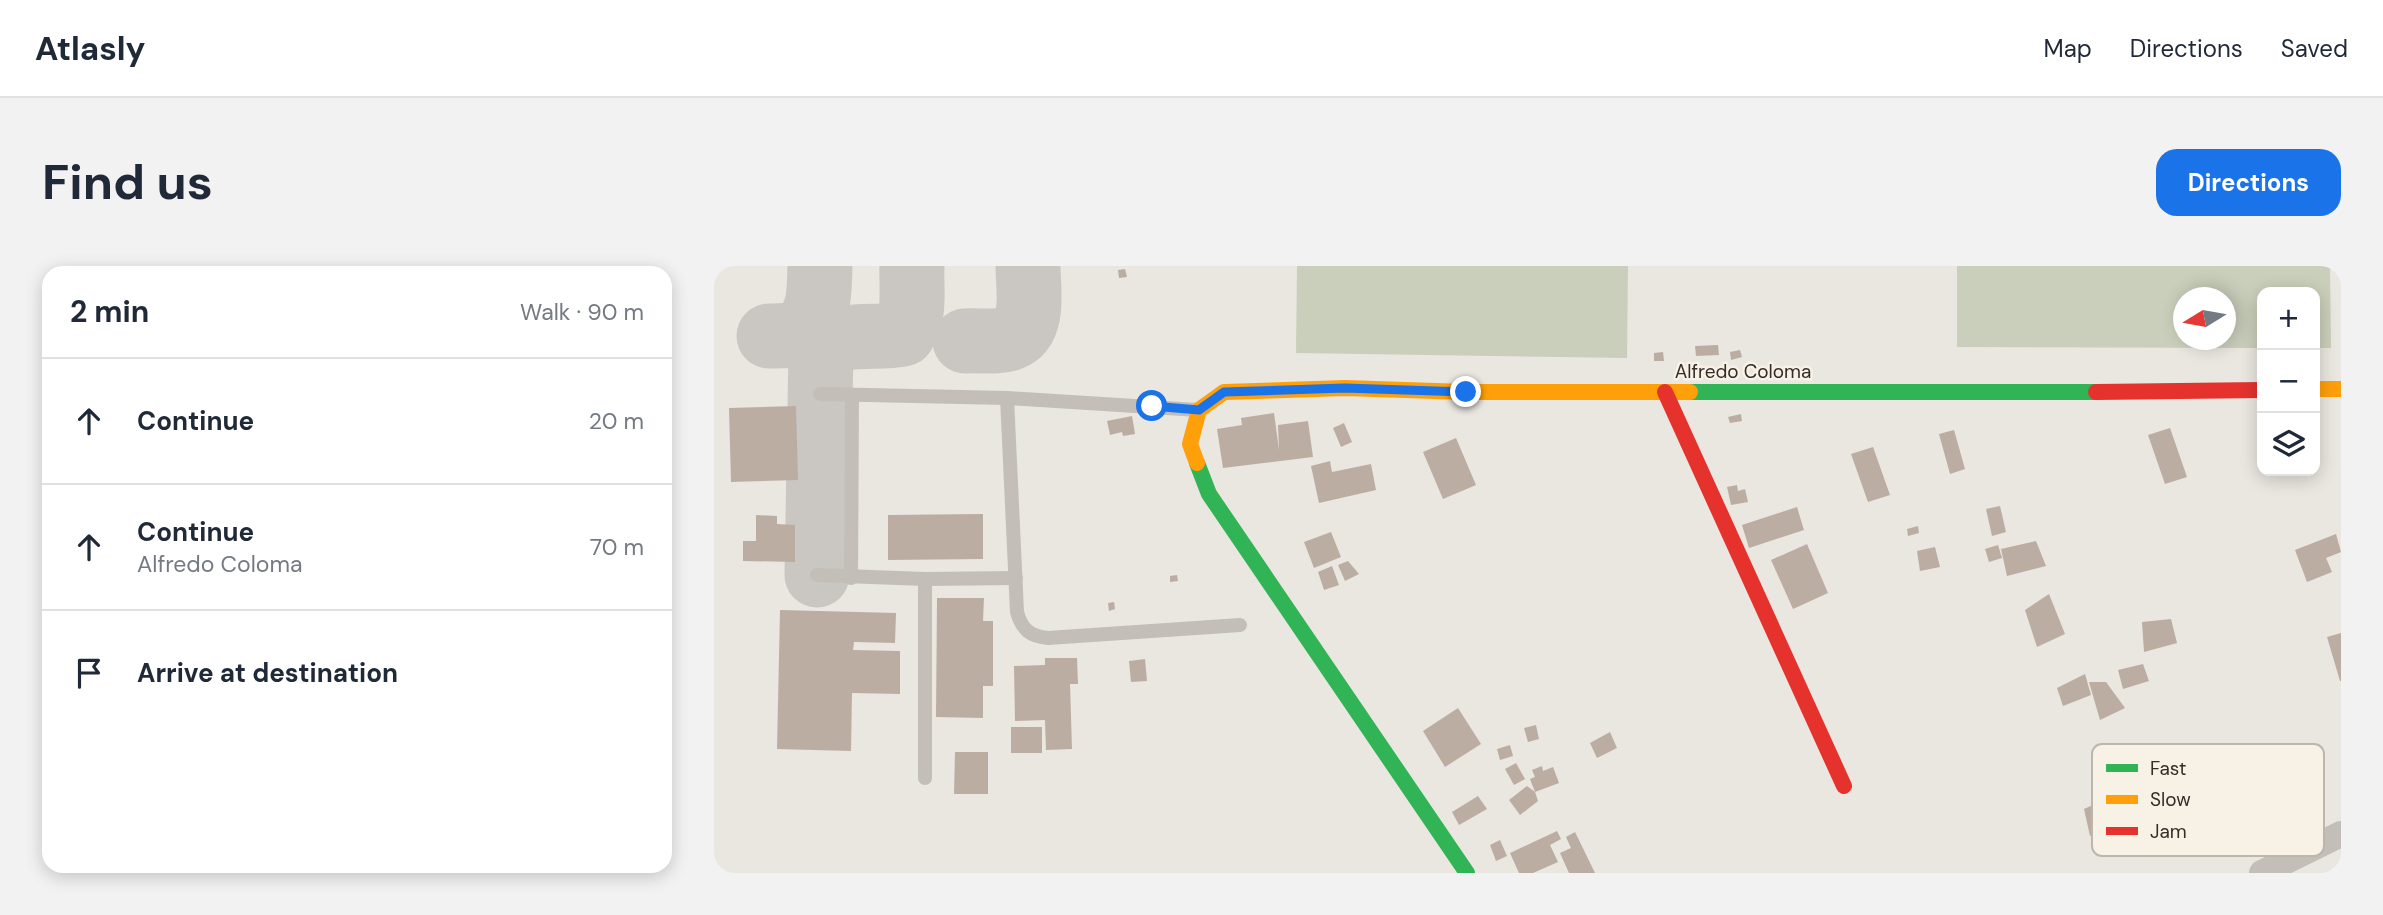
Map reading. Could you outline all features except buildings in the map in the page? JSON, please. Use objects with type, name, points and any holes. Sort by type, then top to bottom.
[{"type":"street","name":"Alfredo Coloma","points":[[1199,410],[1224,392],[1345,388],[1466,392],[2257,390]]},
{"type":"street","points":[[2320,389],[2341,389]]},
{"type":"street","points":[[1665,392],[1844,786]]},
{"type":"street","points":[[1199,410],[1190,444],[1209,494],[1467,873]]},
{"type":"street","points":[[2324,842],[2341,834]]},
{"type":"street","points":[[2262,873],[2296,856]]},
{"type":"lane","points":[[820,394],[1007,398],[1199,410]]},
{"type":"lane","points":[[851,578],[852,396]]},
{"type":"lane","points":[[1007,398],[1017,612],[1021,625],[1036,636],[1048,638],[1240,625]]},
{"type":"lane","points":[[817,575],[851,578],[1016,578]]},
{"type":"lane","points":[[925,579],[925,778]]},
{"type":"green space","points":[[1297,266],[1628,266],[1627,358],[1296,353]]},
{"type":"green space","points":[[1957,266],[2330,266],[2331,348],[2320,348],[2320,287],[2257,287],[2257,348],[2236,348],[2236,287],[2173,287],[2173,348],[1957,347]]},
{"type":"taxiway","points":[[801,336],[817,303],[820,266]]},
{"type":"taxiway","points":[[821,349],[830,343],[850,337],[903,334],[910,319],[912,266]]},
{"type":"taxiway","points":[[965,341],[1000,340],[1019,333],[1024,326],[1029,307],[1028,266]]},
{"type":"taxiway","points":[[769,336],[803,337],[810,339],[821,349],[817,575]]},
{"type":"traffic: fast","points":[[1690,392],[2096,392]]},
{"type":"traffic: fast","points":[[1197,463],[1209,494],[1467,873]]},
{"type":"traffic: slow","points":[[1197,463],[1190,444],[1199,410],[1224,392],[1345,388],[1466,392],[1690,392]]},
{"type":"traffic: slow","points":[[2320,389],[2341,389]]},
{"type":"traffic: jam","points":[[2096,392],[2257,390]]},
{"type":"traffic: jam","points":[[1665,392],[1844,786]]},
{"type":"route","points":[[1152,406],[1199,410],[1224,392],[1345,388],[1466,392]]}]
